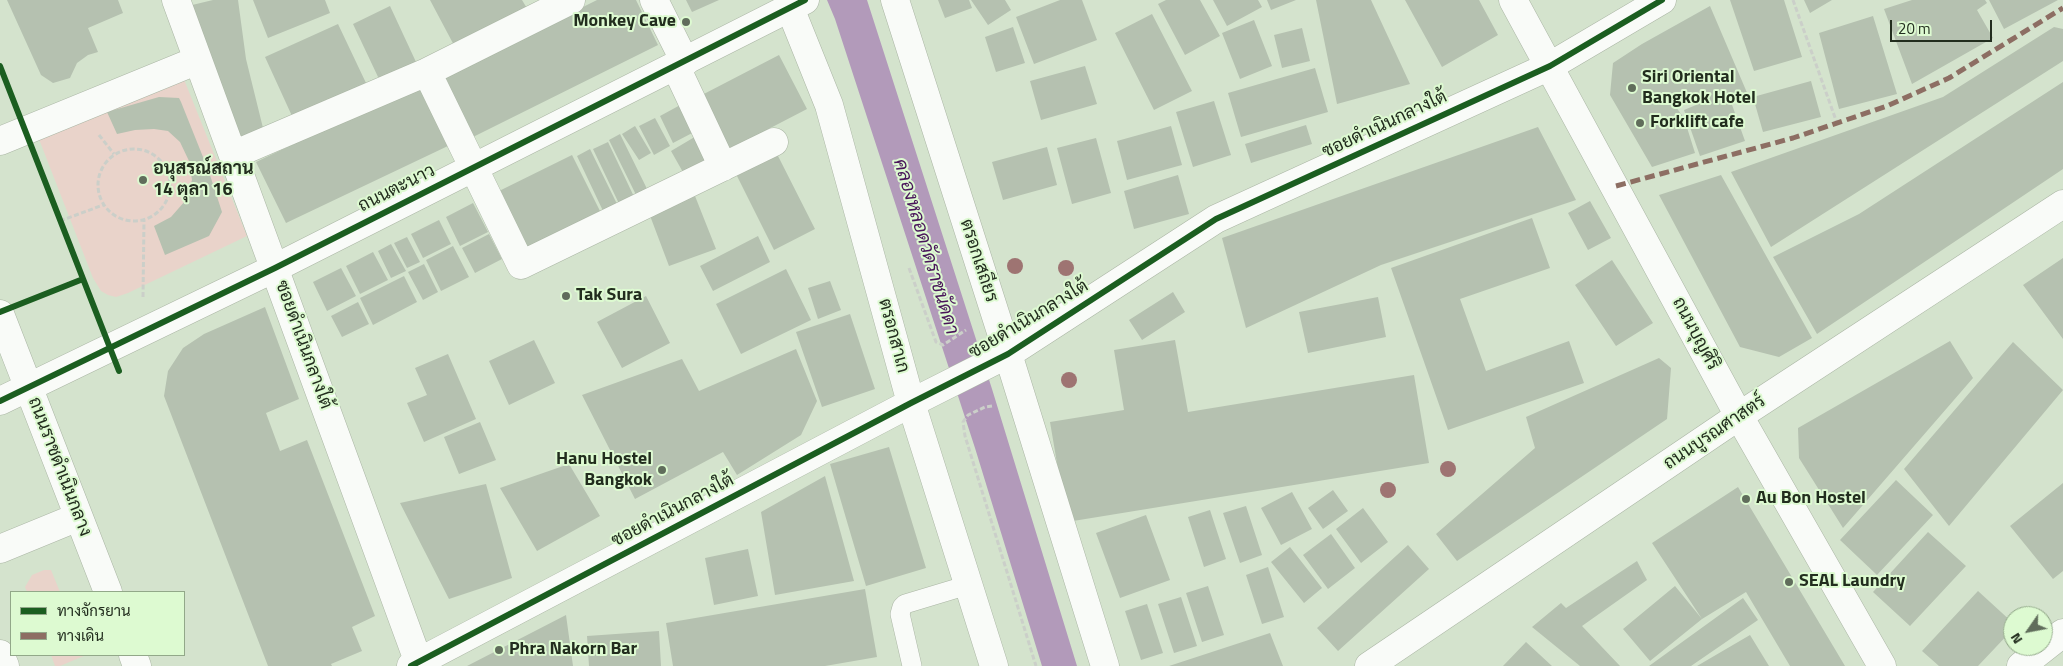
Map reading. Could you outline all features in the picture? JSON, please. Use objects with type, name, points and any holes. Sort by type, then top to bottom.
[{"type":"street","name":"ซอยดำเนินกลางใต้","points":[[176,0],[275,268],[416,665],[949,383],[998,359],[1216,219],[1550,66],[1662,0]]},
{"type":"street","points":[[233,155],[427,72],[571,0]]},
{"type":"street","points":[[654,0],[723,167]]},
{"type":"street","name":"ตรอกเสถียร","points":[[895,0],[998,359],[1105,666]]},
{"type":"street","name":"ถนนบุญศิริ","points":[[1513,0],[1740,416],[1882,666]]},
{"type":"street","name":"ถนนตะนาว","points":[[0,401],[275,268],[798,4]]},
{"type":"street","name":"ตรอกสาเก","points":[[798,4],[829,104],[911,403],[994,666]]},
{"type":"street","points":[[0,141],[198,60]]},
{"type":"street","points":[[427,72],[521,265],[774,142]]},
{"type":"street","name":"ถนนบูรณศาสตร์","points":[[1369,666],[1740,416],[2063,204]]},
{"type":"street","name":"ถนนราชดำเนินกลาง","points":[[0,314],[108,591]]},
{"type":"street","points":[[0,549],[78,517]]},
{"type":"street","points":[[2021,666],[2063,633]]},
{"type":"street","points":[[0,654],[5,666]]},
{"type":"lane","points":[[912,666],[901,619],[902,607],[905,604],[968,585]]},
{"type":"path","points":[[1793,0],[1837,123]]},
{"type":"path","points":[[131,148],[143,149],[154,154],[163,163],[169,174],[171,186],[169,197],[163,208],[154,215],[144,220],[132,222],[111,214],[103,205],[98,194],[97,181],[101,169],[108,158],[119,151],[131,148]]},
{"type":"path","points":[[60,222],[103,205]]},
{"type":"path","points":[[57,212],[64,230]]},
{"type":"path","points":[[144,220],[144,299]]},
{"type":"path","points":[[936,342],[943,345],[960,335]]},
{"type":"path","points":[[981,409],[968,415],[963,422],[965,436],[1036,666]]},
{"type":"shaded area","points":[[183,77],[247,236],[128,293],[116,297],[108,295],[101,291],[93,278],[37,134]]},
{"type":"shaded area","points":[[44,570],[51,570],[60,591],[27,591],[25,587],[32,575]]},
{"type":"shaded area","points":[[51,656],[84,656],[60,666],[55,666]]},
{"type":"water","name":"คลองหลอดวัดราชนัดดา","points":[[827,0],[867,0],[992,389],[1077,666],[1042,666],[975,448],[835,19]]},
{"type":"building","points":[[7,0],[118,0],[123,13],[88,28],[98,52],[88,55],[77,63],[70,78],[53,83],[41,75]]},
{"type":"building","points":[[213,0],[238,0],[246,59],[263,128],[240,139],[188,6]]},
{"type":"building","points":[[253,0],[325,0],[330,13],[268,38]]},
{"type":"building","points":[[430,0],[522,0],[528,10],[456,49]]},
{"type":"building","points":[[597,0],[636,0],[658,45],[473,137],[443,77]]},
{"type":"building","points":[[686,0],[719,0],[692,12]]},
{"type":"building","points":[[938,0],[969,0],[972,8],[945,18]]},
{"type":"building","points":[[971,0],[1005,0],[1011,10],[988,25]]},
{"type":"building","points":[[1060,0],[1082,0],[1097,40],[1034,64],[1016,17]]},
{"type":"building","points":[[1166,0],[1200,0],[1220,36],[1185,55],[1158,4]]},
{"type":"building","points":[[1213,0],[1258,0],[1262,7],[1227,26]]},
{"type":"building","points":[[1267,0],[1296,0],[1271,10]]},
{"type":"building","points":[[1316,0],[1371,0],[1410,84],[1337,104]]},
{"type":"building","points":[[1405,0],[1479,0],[1498,35],[1442,67]]},
{"type":"building","points":[[1730,0],[1784,0],[1802,57],[1754,71]]},
{"type":"building","points":[[1804,0],[1832,0],[1810,13]]},
{"type":"building","points":[[1912,0],[1985,0],[1987,3],[1977,10],[1993,38],[1912,84],[1884,9]]},
{"type":"building","points":[[1989,0],[2058,0],[2004,29]]},
{"type":"building","points":[[390,6],[416,62],[379,79],[353,24]]},
{"type":"building","points":[[1710,6],[1748,95],[1731,102],[1745,141],[1700,156],[1684,110],[1696,105],[1692,95],[1673,103],[1684,118],[1695,153],[1652,167],[1610,95],[1613,63],[1642,44]]},
{"type":"building","points":[[1152,14],[1192,91],[1154,110],[1115,33]]},
{"type":"building","points":[[1873,16],[1897,94],[1839,109],[1819,33]]},
{"type":"building","points":[[1254,20],[1272,66],[1240,79],[1222,33]]},
{"type":"building","points":[[338,24],[366,83],[292,116],[265,57]]},
{"type":"building","points":[[1013,27],[1025,63],[996,72],[985,37]]},
{"type":"building","points":[[2054,27],[2063,29],[2063,61],[1771,247],[1731,172],[1943,97]]},
{"type":"building","points":[[1302,28],[1310,61],[1282,68],[1274,35]]},
{"type":"building","points":[[779,55],[807,109],[728,150],[700,96]]},
{"type":"building","points":[[1085,66],[1097,104],[1041,120],[1030,81]]},
{"type":"building","points":[[1315,68],[1328,112],[1241,137],[1228,93]]},
{"type":"building","points":[[1811,81],[1821,117],[1763,132],[1753,97]]},
{"type":"building","points":[[2063,82],[2063,169],[1817,334],[1773,257],[1859,214]]},
{"type":"building","points":[[420,84],[450,145],[286,223],[256,162]]},
{"type":"building","points":[[159,97],[179,98],[209,172],[222,212],[209,236],[165,255],[154,226],[171,217],[185,201],[192,180],[189,161],[180,142],[168,131],[154,129],[135,130],[117,134],[107,112]]},
{"type":"building","points":[[1214,101],[1231,155],[1193,167],[1176,112]]},
{"type":"building","points":[[684,103],[698,130],[673,143],[660,116]]},
{"type":"building","points":[[655,118],[670,146],[654,155],[639,126]]},
{"type":"building","points":[[1306,125],[1312,144],[1251,163],[1245,144]]},
{"type":"building","points":[[635,126],[651,153],[639,160],[622,134]]},
{"type":"building","points":[[1171,126],[1182,165],[1127,180],[1117,141]]},
{"type":"building","points":[[1538,127],[1576,200],[1381,265],[1246,328],[1222,238]]},
{"type":"building","points":[[620,134],[651,197],[640,203],[609,140]]},
{"type":"building","points":[[698,135],[712,157],[684,174],[671,151]]},
{"type":"building","points":[[1096,138],[1111,193],[1072,204],[1057,148]]},
{"type":"building","points":[[608,142],[637,203],[622,210],[593,149]]},
{"type":"building","points":[[1047,147],[1057,185],[1003,200],[992,162]]},
{"type":"building","points":[[590,149],[618,206],[604,213],[577,156]]},
{"type":"building","points":[[777,154],[815,229],[774,250],[736,174]]},
{"type":"building","points":[[572,155],[600,211],[523,250],[495,193]]},
{"type":"building","points":[[1178,175],[1189,214],[1134,229],[1124,191]]},
{"type":"building","points":[[1721,175],[1812,338],[1779,357],[1740,347],[1659,195]]},
{"type":"building","points":[[695,196],[716,249],[669,266],[649,213]]},
{"type":"building","points":[[1590,201],[1611,238],[1588,250],[1568,213]]},
{"type":"building","points":[[473,203],[488,232],[460,246],[446,217]]},
{"type":"building","points":[[1532,218],[1550,268],[1460,299],[1486,371],[1569,341],[1584,383],[1448,430],[1391,268]]},
{"type":"building","points":[[439,220],[451,244],[423,258],[411,234]]},
{"type":"building","points":[[489,234],[502,259],[475,273],[462,248]]},
{"type":"building","points":[[758,236],[770,262],[713,291],[700,266]]},
{"type":"building","points":[[407,237],[420,262],[407,268],[394,243]]},
{"type":"building","points":[[391,244],[406,271],[391,278],[378,251]]},
{"type":"building","points":[[453,246],[469,277],[441,291],[426,260]]},
{"type":"building","points":[[373,252],[388,280],[360,294],[346,266]]},
{"type":"building","points":[[2063,258],[2063,339],[2023,285]]},
{"type":"building","points":[[1612,260],[1653,323],[1616,346],[1575,285]]},
{"type":"building","points":[[424,264],[438,292],[423,300],[408,272]]},
{"type":"building","points":[[341,268],[356,296],[327,311],[313,282]]},
{"type":"building","points":[[786,269],[811,320],[741,354],[716,304]]},
{"type":"building","points":[[404,276],[417,302],[373,325],[360,298]]},
{"type":"building","points":[[830,281],[841,310],[818,319],[808,288]]},
{"type":"building","points":[[1173,292],[1185,312],[1142,340],[1129,320]]},
{"type":"building","points":[[646,296],[670,343],[622,368],[597,322]]},
{"type":"building","points":[[1378,297],[1386,337],[1308,353],[1299,312]]},
{"type":"building","points":[[358,302],[369,324],[342,337],[331,316]]},
{"type":"building","points":[[265,307],[299,399],[266,413],[280,451],[307,440],[375,616],[352,627],[362,651],[331,664],[332,666],[268,666],[164,396],[168,371],[183,348],[204,334]]},
{"type":"building","points":[[850,314],[875,389],[822,407],[796,332]]},
{"type":"building","points":[[534,340],[555,383],[509,405],[489,361]]},
{"type":"building","points":[[1175,340],[1188,412],[1414,375],[1429,463],[1067,522],[1050,422],[1124,410],[1114,350]]},
{"type":"building","points":[[1950,341],[1973,378],[1843,528],[1799,458],[1798,428]]},
{"type":"building","points":[[2013,342],[2063,390],[1949,526],[1904,469]]},
{"type":"building","points":[[796,349],[817,401],[801,435],[737,475],[723,452],[635,499],[582,395],[682,359],[699,391]]},
{"type":"building","points":[[448,354],[476,419],[424,442],[407,403],[427,395],[415,368]]},
{"type":"building","points":[[1659,358],[1671,368],[1667,419],[1457,561],[1436,534],[1535,448],[1526,417]]},
{"type":"building","points":[[480,422],[496,460],[459,474],[444,437]]},
{"type":"building","points":[[889,447],[926,568],[866,586],[830,464]]},
{"type":"building","points":[[569,464],[600,516],[537,551],[500,488]]},
{"type":"building","points":[[825,476],[854,581],[775,595],[761,512]]},
{"type":"building","points":[[1896,480],[1933,515],[1877,575],[1840,540]]},
{"type":"building","points":[[2063,483],[2063,571],[2053,579],[2010,526]]},
{"type":"building","points":[[486,484],[512,578],[449,599],[400,503]]},
{"type":"building","points":[[1738,487],[1845,666],[1790,666],[1746,592],[1702,619],[1652,543]]},
{"type":"building","points":[[1333,490],[1348,511],[1323,529],[1308,508]]},
{"type":"building","points":[[1292,492],[1312,529],[1281,545],[1261,508]]},
{"type":"building","points":[[1246,506],[1262,555],[1240,563],[1223,513]]},
{"type":"building","points":[[1363,508],[1388,542],[1361,563],[1336,529]]},
{"type":"building","points":[[1210,510],[1226,559],[1204,567],[1188,517]]},
{"type":"building","points":[[1146,515],[1170,580],[1120,598],[1096,533]]},
{"type":"building","points":[[1928,532],[1966,566],[1910,626],[1873,592]]},
{"type":"building","points":[[1331,534],[1355,568],[1328,589],[1303,555]]},
{"type":"building","points":[[1408,545],[1429,569],[1338,651],[1317,628]]},
{"type":"building","points":[[1290,547],[1322,588],[1304,603],[1271,562]]},
{"type":"building","points":[[748,549],[758,596],[714,605],[705,558]]},
{"type":"building","points":[[1637,561],[1647,580],[1582,626],[1620,666],[1580,666],[1532,627],[1561,603],[1566,608]]},
{"type":"building","points":[[1268,567],[1284,617],[1262,624],[1246,575]]},
{"type":"building","points":[[1208,586],[1224,635],[1202,642],[1186,593]]},
{"type":"building","points":[[1675,586],[1702,619],[1650,661],[1623,629]]},
{"type":"building","points":[[865,589],[877,657],[825,666],[673,666],[666,623]]},
{"type":"building","points":[[1978,591],[2003,614],[2003,640],[1978,666],[1939,666],[1922,651]]},
{"type":"building","points":[[1181,597],[1197,646],[1174,653],[1158,604]]},
{"type":"building","points":[[1743,598],[1758,620],[1691,666],[1649,666]]},
{"type":"building","points":[[1147,604],[1163,653],[1141,660],[1125,611]]},
{"type":"building","points":[[566,615],[573,666],[467,666]]},
{"type":"building","points":[[659,631],[661,666],[589,666],[587,636]]},
{"type":"building","points":[[1270,633],[1283,666],[1169,666]]},
{"type":"building","points":[[1750,635],[1769,666],[1697,666]]},
{"type":"building","points":[[1526,642],[1552,666],[1503,666]]},
{"type":"marked path","points":[[1616,186],[1793,138],[1887,106],[1949,78],[2063,8]]},
{"type":"cycle path","points":[[0,401],[275,268],[805,0]]},
{"type":"cycle path","points":[[411,666],[911,403],[1008,354],[1216,219],[1550,66],[1662,0]]},
{"type":"cycle path","points":[[0,66],[119,371]]},
{"type":"cycle path","points":[[0,312],[83,279]]},
{"type":"place","name":"Monkey Cave","points":[[686,22]]},
{"type":"place","name":"Siri Oriental Bangkok Hotel","points":[[1632,88]]},
{"type":"place","name":"Forklift cafe","points":[[1640,123]]},
{"type":"place","name":"อนุสรณ์สถาน 14 ตุลา 16","points":[[143,180]]},
{"type":"place","name":"Tak Sura","points":[[566,296]]},
{"type":"place","name":"Hanu Hostel Bangkok","points":[[662,470]]},
{"type":"place","name":"Au Bon Hostel","points":[[1746,499]]},
{"type":"place","name":"SEAL Laundry","points":[[1789,582]]},
{"type":"place","name":"Phra Nakorn Bar","points":[[499,650]]}]
